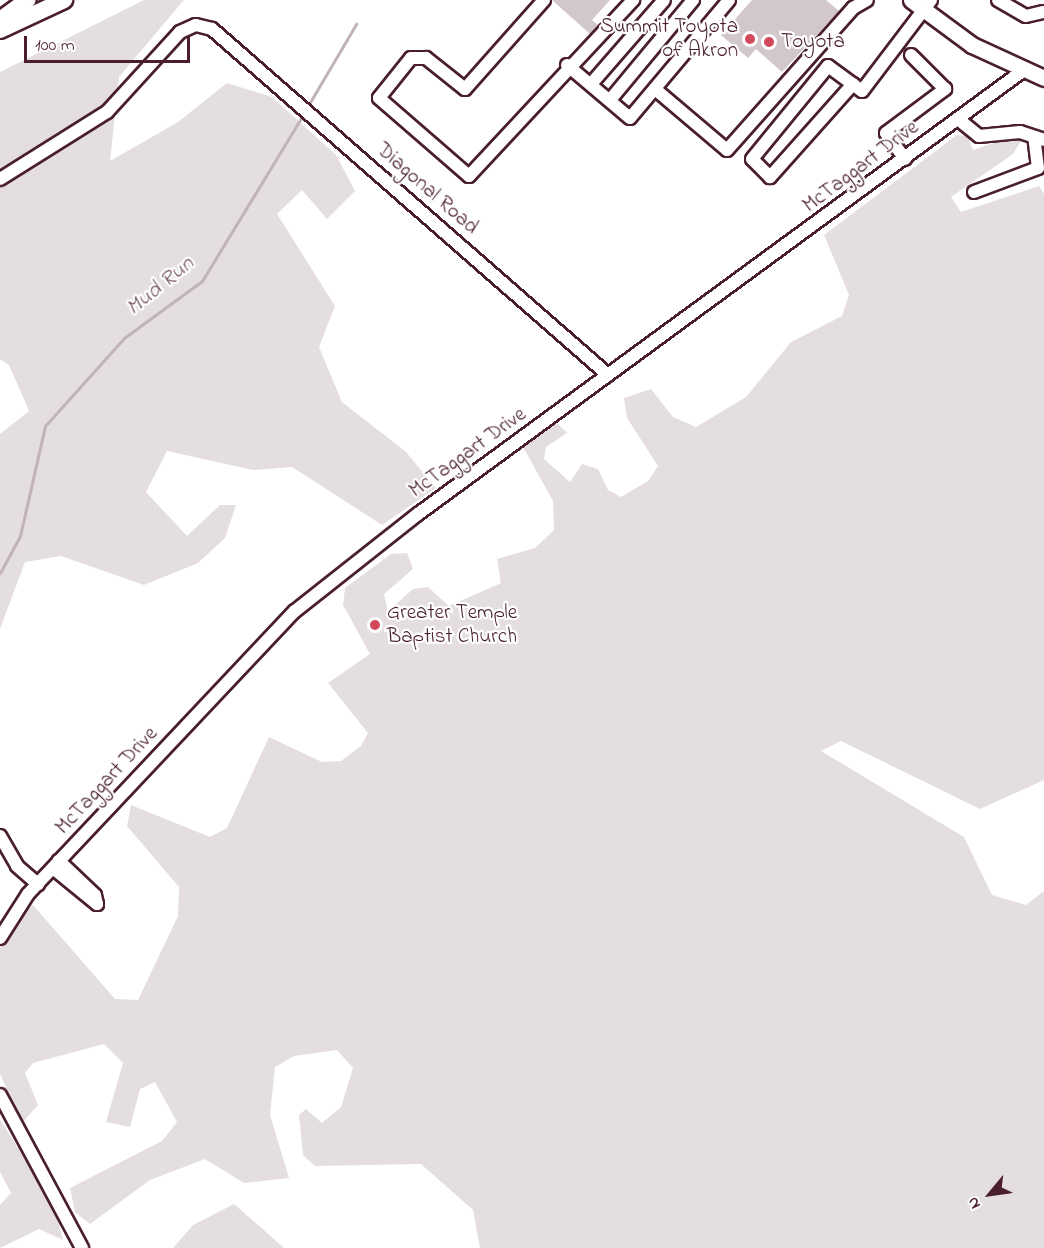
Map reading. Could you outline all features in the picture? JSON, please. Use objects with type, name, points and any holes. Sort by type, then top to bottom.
[{"type":"highway","points":[[0,20],[28,0]]},
{"type":"highway","points":[[0,30],[64,0]]},
{"type":"main road","points":[[911,0],[927,5],[972,45],[1037,73]]},
{"type":"street","points":[[544,0],[465,89],[426,58],[411,58],[380,98],[469,176],[567,65],[633,0]]},
{"type":"street","points":[[591,84],[664,0]]},
{"type":"street","points":[[610,100],[693,0]]},
{"type":"street","points":[[567,65],[630,118],[729,0]]},
{"type":"street","points":[[655,89],[727,150],[853,8],[867,0]]},
{"type":"street","points":[[998,0],[1026,16],[1044,12]]},
{"type":"street","points":[[853,84],[770,177],[752,159],[828,66],[853,84],[862,91],[895,54],[927,5]]},
{"type":"street","name":"Diagonal Road","points":[[0,179],[108,112],[180,32],[202,26],[220,34],[608,375]]},
{"type":"street","points":[[905,159],[886,133],[945,89],[911,55]]},
{"type":"street","name":"McTaggart Drive","points":[[0,938],[38,884],[280,624],[418,514],[958,119],[1037,73]]},
{"type":"street","points":[[958,119],[979,136],[1020,132],[1039,139],[1038,168],[974,192]]},
{"type":"street","points":[[0,836],[17,866],[38,884]]},
{"type":"street","points":[[0,1095],[82,1248]]},
{"type":"shaded area","points":[[144,0],[184,0],[119,77],[110,161],[178,122],[227,83],[272,97],[336,155],[355,191],[327,219],[302,190],[277,214],[335,306],[319,347],[342,402],[406,452],[436,488],[382,525],[292,467],[253,470],[167,451],[146,492],[187,536],[220,505],[236,505],[225,538],[198,563],[144,585],[61,556],[25,562],[0,629],[0,434],[29,411],[9,365],[0,359],[0,72]]},
{"type":"shaded area","points":[[957,135],[968,136],[973,150],[1012,137],[1021,141],[1013,154],[951,197],[961,212],[1039,186],[1044,194],[1044,780],[980,809],[841,741],[821,751],[964,837],[992,895],[1026,905],[1044,891],[1044,1248],[480,1248],[473,1210],[421,1164],[315,1166],[303,1155],[299,1115],[306,1109],[322,1123],[341,1107],[353,1068],[337,1050],[294,1056],[275,1067],[270,1115],[289,1178],[244,1183],[205,1159],[150,1180],[90,1224],[75,1212],[70,1188],[162,1141],[177,1122],[155,1082],[140,1089],[130,1127],[106,1122],[123,1063],[104,1044],[33,1063],[25,1073],[38,1105],[22,1123],[0,1074],[0,947],[25,910],[33,905],[115,999],[138,1000],[178,916],[179,887],[127,826],[131,805],[210,837],[227,828],[269,737],[322,762],[341,761],[361,746],[368,733],[328,683],[370,654],[343,605],[345,588],[391,554],[407,553],[413,569],[384,594],[388,611],[413,589],[428,587],[449,606],[501,583],[497,559],[535,548],[554,530],[553,501],[522,445],[555,421],[567,433],[546,447],[544,459],[570,482],[582,464],[598,469],[608,490],[621,497],[648,481],[658,466],[627,418],[624,398],[651,389],[673,417],[696,427],[746,397],[791,342],[842,316],[849,295],[824,235]]},
{"type":"shaded area","points":[[0,1119],[55,1208],[63,1240],[39,1229],[0,1248],[0,1205],[11,1193],[0,1172]]},
{"type":"shaded area","points":[[234,1204],[284,1248],[173,1248],[193,1225]]},
{"type":"building","points":[[552,0],[610,0],[592,20],[598,25],[590,34]]},
{"type":"building","name":"Toyota","points":[[752,0],[826,0],[839,11],[782,72],[756,49],[748,58],[721,35]]},
{"type":"waterway","name":"Mud Run","points":[[306,109],[356,24]]},
{"type":"waterway","name":"Mud Run","points":[[0,573],[20,536],[45,426],[124,338],[202,281],[303,115]]},
{"type":"place","name":"Summit Toyota of Akron","points":[[750,39]]},
{"type":"place","name":"Toyota","points":[[769,42]]},
{"type":"place","name":"Greater Temple Baptist Church","points":[[375,625]]}]
